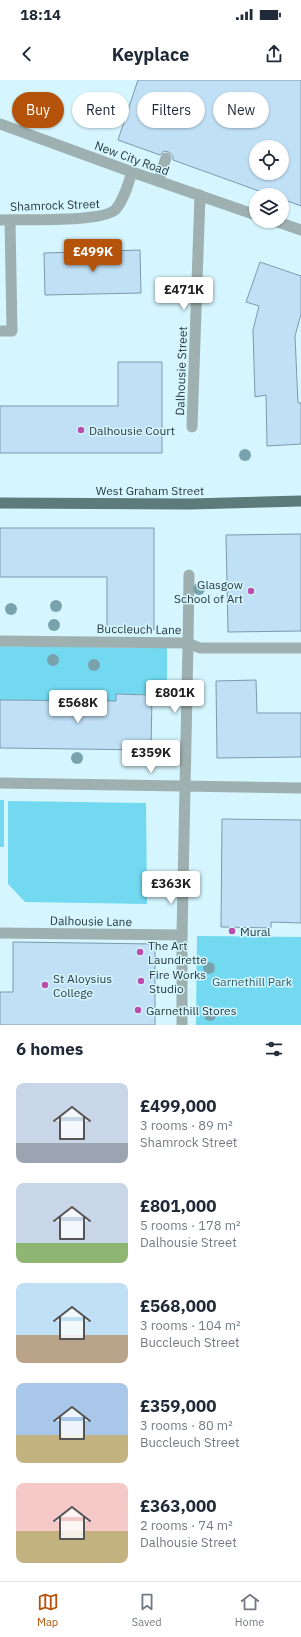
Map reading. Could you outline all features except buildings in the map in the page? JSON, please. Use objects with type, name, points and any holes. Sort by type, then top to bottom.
[{"type":"main road","name":"West Graham Street","points":[[0,504],[190,504],[301,501]]},
{"type":"street","name":"New City Road","points":[[0,124],[158,182],[249,212]]},
{"type":"street","points":[[158,182],[166,158]]},
{"type":"street","name":"Shamrock Street","points":[[5,220],[86,219],[106,216],[116,210],[123,197],[132,172]]},
{"type":"street","name":"Dalhousie Street","points":[[192,427],[200,195]]},
{"type":"street","points":[[0,331],[12,331],[5,220]]},
{"type":"street","points":[[289,226],[301,230]]},
{"type":"street","points":[[182,1025],[182,935],[189,575]]},
{"type":"street","name":"Buccleuch Lane","points":[[0,641],[188,643],[200,648],[301,648]]},
{"type":"street","points":[[0,783],[301,788]]},
{"type":"street","name":"Dalhousie Lane","points":[[0,933],[182,935]]},
{"type":"green space","points":[[0,646],[167,648],[167,694],[116,694],[116,701],[0,700]]},
{"type":"green space","points":[[0,800],[4,800],[4,847],[0,847]]},
{"type":"green space","points":[[8,801],[146,803],[147,904],[25,902],[8,884]]},
{"type":"green space","name":"Garnethill Park","points":[[197,936],[301,937],[301,1025],[196,1025]]},
{"type":"place","name":"Dalhousie Court","points":[[81,430]]},
{"type":"place","name":"Glasgow School of Art","points":[[251,591]]},
{"type":"place","name":"Mural","points":[[232,931]]},
{"type":"place","name":"The Art Laundrette","points":[[140,952]]},
{"type":"place","name":"Fire Works Studio","points":[[141,981]]},
{"type":"place","name":"St Aloysius College","points":[[45,985]]},
{"type":"place","name":"Garnethill Stores","points":[[138,1010]]}]
